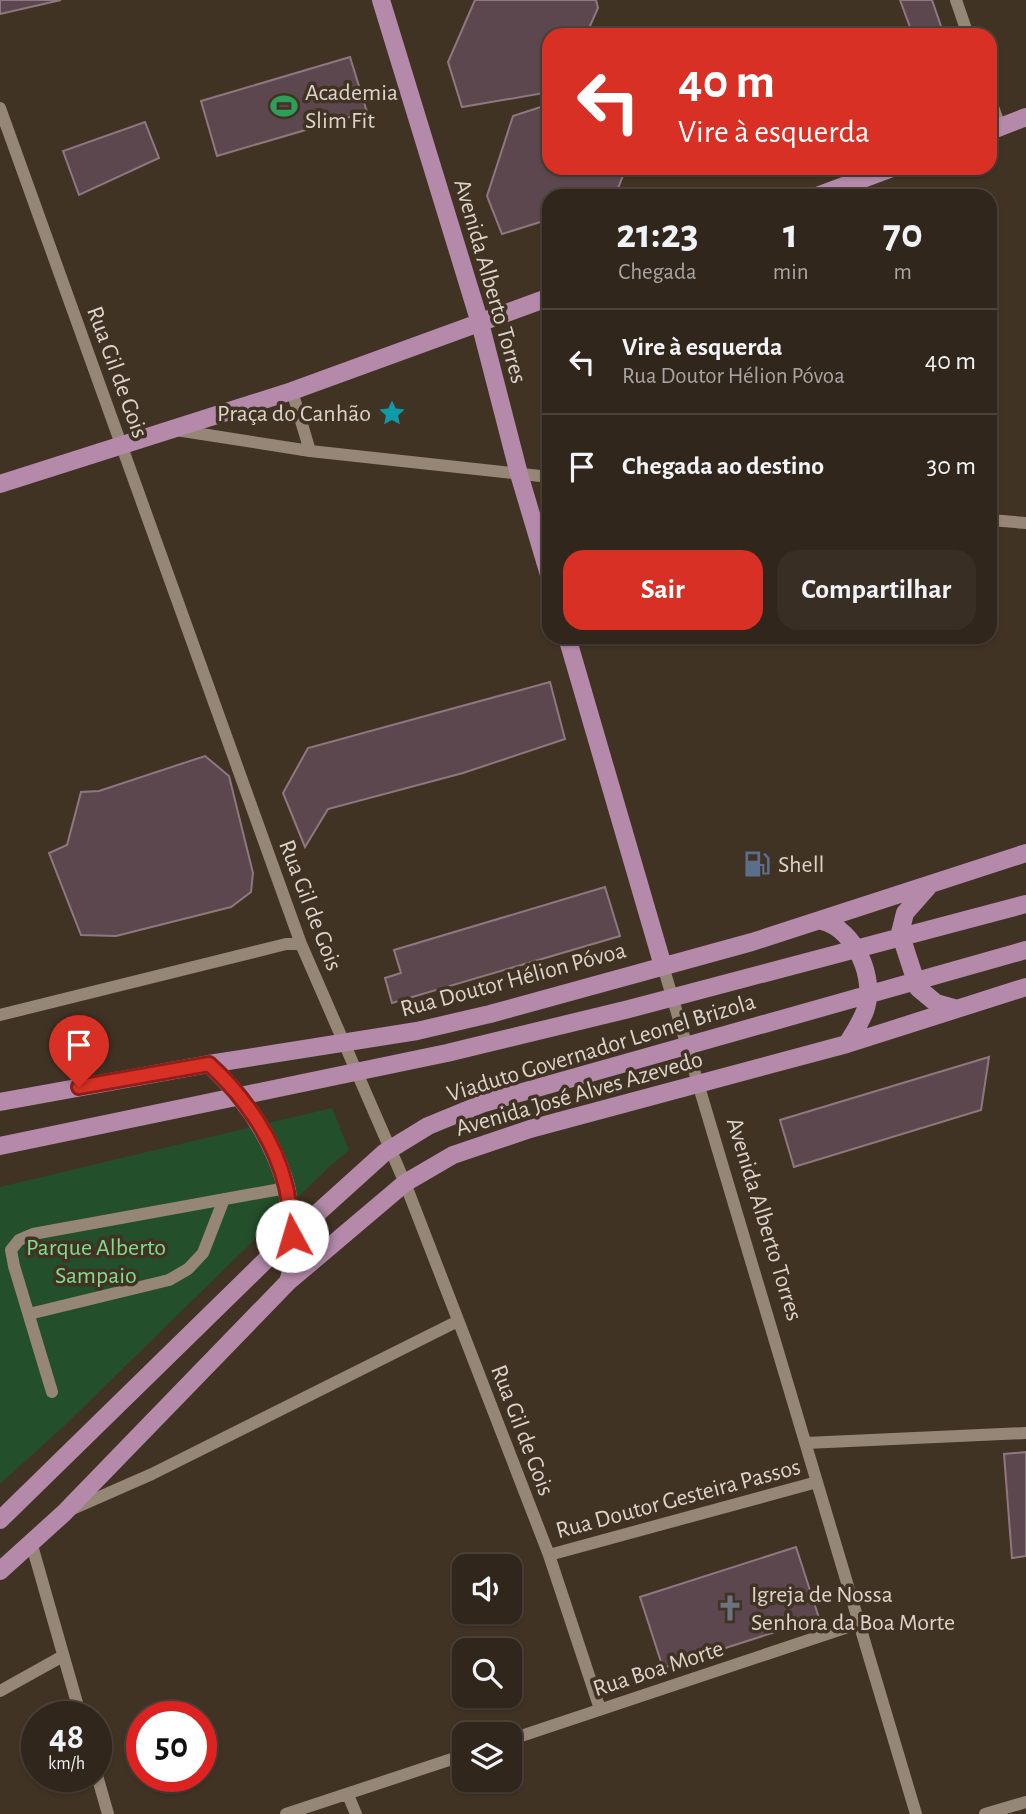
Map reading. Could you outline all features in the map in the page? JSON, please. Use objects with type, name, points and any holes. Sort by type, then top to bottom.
[{"type":"main road","name":"Avenida Alberto Torres","points":[[381,0],[480,323],[542,551]]},
{"type":"main road","points":[[997,128],[1026,117]]},
{"type":"main road","points":[[836,189],[873,175]]},
{"type":"main road","points":[[0,484],[292,391],[542,300]]},
{"type":"main road","name":"Avenida Alberto Torres","points":[[569,644],[663,966]]},
{"type":"main road","name":"Rua Doutor Hélion Póvoa","points":[[0,1102],[209,1064],[417,1031],[490,1014],[822,921],[1026,853]]},
{"type":"main road","points":[[930,884],[905,913],[900,933],[918,988],[936,1003],[957,1009]]},
{"type":"main road","name":"Viaduto Governador Leonel Brizola","points":[[0,1146],[447,1053],[629,1009],[1026,904]]},
{"type":"main road","points":[[822,921],[835,924],[864,965],[868,990],[866,1010],[847,1044]]},
{"type":"main road","name":"Viaduto Governador Leonel Brizola","points":[[0,1520],[270,1256],[384,1153],[428,1126],[484,1103],[1026,950]]},
{"type":"main road","name":"Avenida José Alves Azevedo","points":[[0,1571],[64,1513],[288,1282],[405,1183],[453,1155],[530,1129],[847,1044],[1026,986]]},
{"type":"main road","points":[[209,1064],[228,1082],[254,1117],[277,1161],[286,1188],[295,1260],[288,1282]]},
{"type":"street","points":[[956,0],[966,28]]},
{"type":"street","name":"Rua Gil de Gois","points":[[0,108],[301,944],[405,1183],[550,1555],[600,1709]]},
{"type":"street","points":[[292,391],[310,451]]},
{"type":"street","points":[[172,429],[310,451],[542,476]]},
{"type":"street","points":[[997,521],[1026,523]]},
{"type":"street","points":[[0,1015],[286,944],[301,944]]},
{"type":"street","name":"Avenida Alberto Torres","points":[[663,966],[916,1814]]},
{"type":"street","points":[[52,1392],[11,1250],[19,1240],[33,1234],[286,1188]]},
{"type":"street","points":[[29,1314],[169,1280],[188,1269],[203,1253],[224,1199]]},
{"type":"street","name":"Avenida José Alves Azevedo","points":[[64,1513],[152,1474],[458,1321]]},
{"type":"street","name":"Rua Doutor Gesteira Passos","points":[[806,1443],[1026,1433]]},
{"type":"street","name":"Rua Doutor Gesteira Passos","points":[[550,1555],[817,1482]]},
{"type":"street","points":[[31,1542],[76,1701]]},
{"type":"street","name":"Rua Boa Morte","points":[[522,1736],[860,1623]]},
{"type":"street","points":[[0,1691],[63,1656]]},
{"type":"street","points":[[286,1814],[452,1759]]},
{"type":"street","points":[[102,1792],[108,1814]]},
{"type":"street","points":[[348,1794],[356,1814]]},
{"type":"street","points":[[985,1814],[1026,1802]]},
{"type":"green space","name":"Parque Alberto Sampaio","points":[[332,1108],[349,1150],[65,1425],[0,1484],[0,1187]]},
{"type":"building","points":[[0,0],[61,0],[0,14]]},
{"type":"building","points":[[475,0],[596,0],[598,8],[589,28],[542,28],[542,93],[462,107],[448,62]]},
{"type":"building","points":[[900,0],[932,0],[942,28],[910,28]]},
{"type":"building","name":"Academia Slim Fit","points":[[350,57],[367,112],[217,156],[201,101]]},
{"type":"building","points":[[542,107],[542,175],[623,175],[618,189],[542,189],[542,222],[502,234],[487,196],[513,116]]},
{"type":"building","points":[[145,122],[159,158],[79,195],[63,151]]},
{"type":"building","points":[[550,682],[565,739],[463,773],[328,809],[305,847],[283,793],[308,748]]},
{"type":"building","points":[[205,756],[229,776],[253,873],[251,892],[231,907],[116,936],[81,935],[49,853],[67,845],[81,792],[99,791]]},
{"type":"building","points":[[605,887],[620,936],[392,1003],[385,978],[401,973],[394,950]]},
{"type":"building","points":[[989,1057],[981,1110],[794,1167],[780,1120]]},
{"type":"building","points":[[1026,1452],[1026,1556],[1012,1558],[1004,1454]]},
{"type":"building","name":"Igreja de Nossa Senhora da Boa Morte","points":[[796,1547],[819,1618],[663,1668],[640,1597]]},
{"type":"place","name":"Academia Slim Fit","points":[[284,106]]},
{"type":"place","name":"Praça do Canhão","points":[[392,413]]},
{"type":"place","name":"Shell","points":[[757,864]]},
{"type":"place","name":"Igreja de Nossa Senhora da Boa Morte","points":[[730,1608]]},
{"type":"route","points":[[79,1087],[209,1064],[245,1102],[277,1161],[286,1188],[292,1236]]}]
